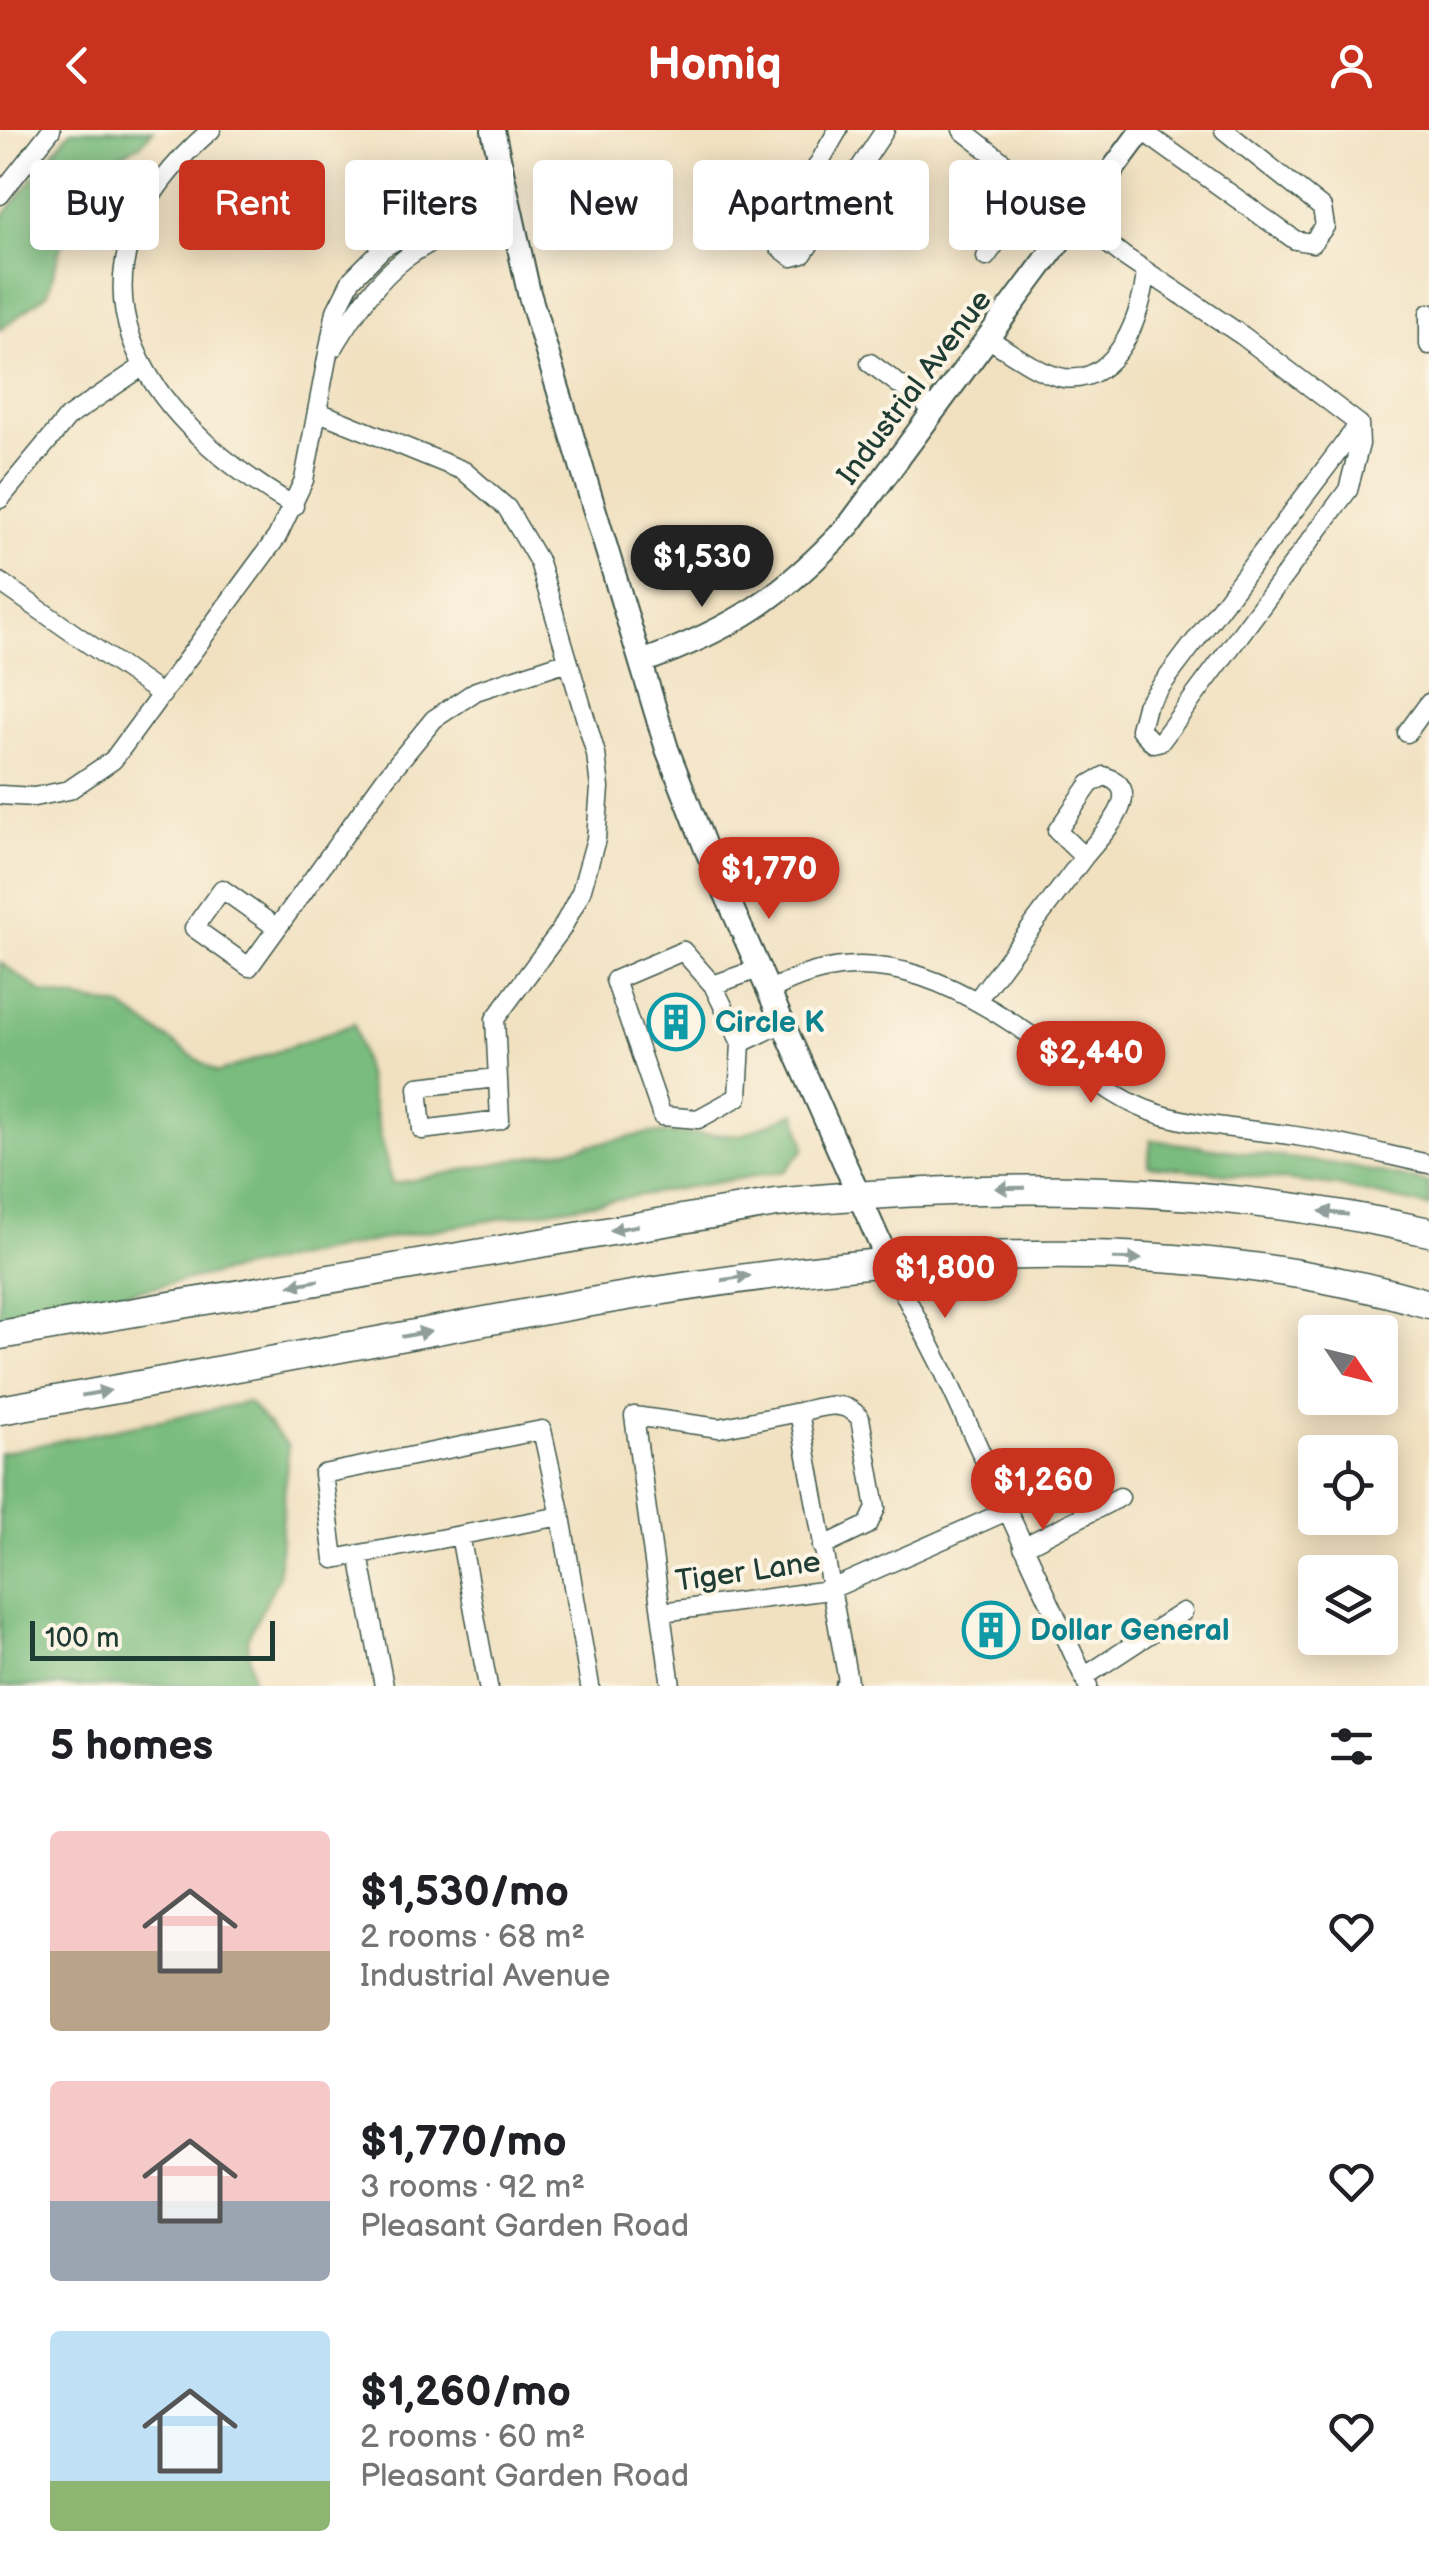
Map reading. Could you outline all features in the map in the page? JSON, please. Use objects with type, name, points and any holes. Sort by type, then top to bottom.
[{"type":"highway","points":[[0,1336],[660,1222],[859,1194],[1043,1187],[1204,1196],[1356,1216],[1429,1232]]},
{"type":"highway","points":[[0,1410],[761,1274],[994,1256],[1170,1260],[1296,1274],[1429,1304]]},
{"type":"main road","points":[[493,130],[499,160]]},
{"type":"main road","name":"Industrial Avenue","points":[[1119,160],[1141,130]]},
{"type":"main road","points":[[513,225],[667,748],[706,849],[890,1266]]},
{"type":"main road","name":"Industrial Avenue","points":[[642,662],[696,643],[752,614],[802,576],[849,525],[1052,250]]},
{"type":"street","points":[[0,195],[52,130]]},
{"type":"street","points":[[210,130],[160,180],[126,252],[123,306],[142,367],[180,420],[294,506]]},
{"type":"street","points":[[838,130],[778,234],[778,247],[792,256],[803,254],[885,130]]},
{"type":"street","points":[[962,130],[1001,160]]},
{"type":"street","points":[[1141,130],[1295,240],[1312,243],[1325,226],[1322,208],[1224,130]]},
{"type":"street","points":[[0,795],[51,795],[83,782],[113,760],[276,538],[304,480],[336,311],[354,277],[380,250]]},
{"type":"street","points":[[331,352],[370,290],[404,250]]},
{"type":"street","points":[[986,257],[991,250]]},
{"type":"street","points":[[1117,250],[1359,424]]},
{"type":"street","points":[[988,338],[1040,369],[1079,379],[1097,370],[1131,332],[1143,304],[1146,271]]},
{"type":"street","points":[[354,277],[370,290]]},
{"type":"street","points":[[1429,313],[1429,345]]},
{"type":"street","points":[[870,363],[934,410]]},
{"type":"street","points":[[0,499],[68,417],[142,367]]},
{"type":"street","points":[[319,412],[447,463],[495,496],[531,544],[596,754],[600,788],[596,839],[580,892],[561,930],[494,1019],[500,1120],[422,1130],[418,1087],[496,1078]]},
{"type":"street","points":[[1359,424],[1360,444],[1348,490],[1161,741],[1153,744],[1140,729],[1146,706],[1359,424]]},
{"type":"street","points":[[2,589],[162,695]]},
{"type":"street","points":[[277,928],[222,889],[194,928],[249,967],[434,719],[476,691],[568,662]]},
{"type":"street","points":[[1407,733],[1429,703]]},
{"type":"street","points":[[978,1000],[1084,857]]},
{"type":"street","points":[[683,951],[712,984],[740,1043],[738,1096],[698,1118],[662,1116],[615,980],[683,951]]},
{"type":"street","points":[[712,984],[761,968]]},
{"type":"street","points":[[770,990],[814,972],[880,968],[926,976],[978,1000],[1106,1088],[1151,1112],[1429,1164]]},
{"type":"street","points":[[740,1043],[785,1022]]},
{"type":"street","points":[[890,1266],[1086,1682],[1183,1612]]},
{"type":"street","points":[[671,1686],[634,1416],[718,1428],[839,1404],[851,1407],[860,1418],[876,1508],[868,1525],[822,1547]]},
{"type":"street","points":[[799,1412],[848,1682],[844,1686]]},
{"type":"street","points":[[561,1516],[334,1560],[323,1474],[542,1430],[561,1516],[590,1686]]},
{"type":"street","points":[[1023,1547],[1120,1498]]},
{"type":"street","name":"Tiger Lane","points":[[662,1612],[829,1590],[1006,1511]]},
{"type":"street","points":[[460,1536],[488,1686]]},
{"type":"street","points":[[358,1555],[384,1686]]},
{"type":"green space","points":[[71,130],[153,130],[140,145],[110,160],[47,160]]},
{"type":"green space","points":[[30,182],[30,250],[60,250],[48,293],[0,330],[0,220]]},
{"type":"green space","points":[[0,962],[43,993],[122,1007],[217,1073],[354,1024],[392,1184],[651,1133],[741,1135],[796,1113],[805,1148],[784,1171],[403,1235],[0,1319]]},
{"type":"green space","points":[[1151,1140],[1342,1165],[1429,1183],[1429,1207],[1337,1186],[1148,1165]]},
{"type":"green space","points":[[248,1402],[288,1446],[278,1578],[247,1639],[253,1686],[0,1686],[0,1453]]},
{"type":"place","name":"Circle K","points":[[676,1022]]},
{"type":"place","name":"Dollar General","points":[[991,1630]]}]
